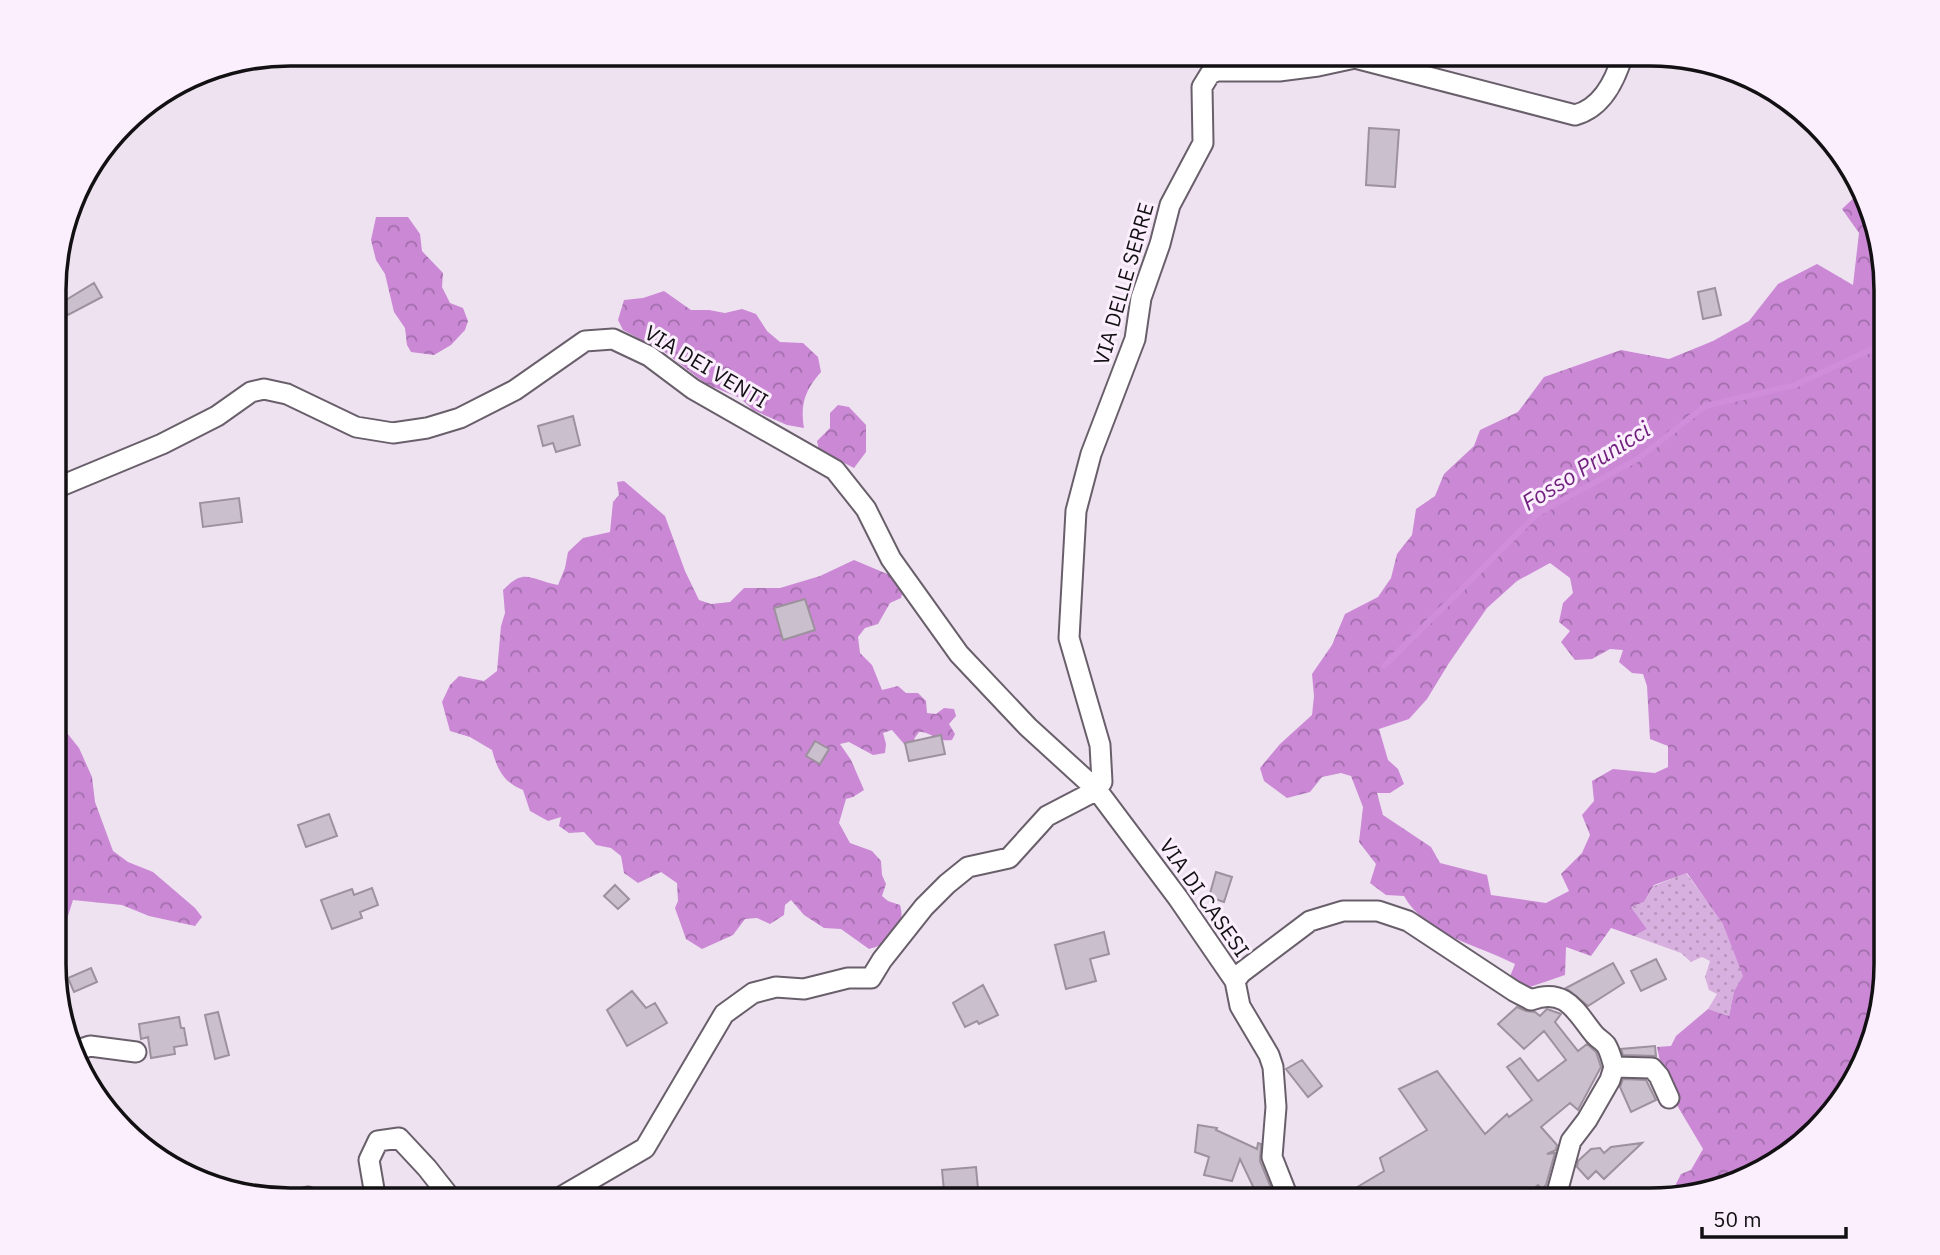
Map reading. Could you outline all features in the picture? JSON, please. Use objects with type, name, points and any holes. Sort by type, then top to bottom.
[{"type":"street","name":"VIA DELLE SERRE","points":[[1097,790],[1102,782],[1100,745],[1069,638],[1076,511],[1091,454],[1135,339],[1141,298],[1170,205],[1203,143],[1202,86],[1210,74],[1217,72],[1279,71],[1314,66]]},
{"type":"street","name":"VIA DELLE SERRE","points":[[1387,66],[1575,115],[1586,112],[1599,101],[1619,66]]},
{"type":"street","name":"VIA DEI VENTI","points":[[66,484],[162,444],[217,415],[251,392],[264,389],[287,394],[356,427],[393,433],[427,428],[460,418],[515,390],[585,341],[613,339],[649,356],[693,389],[835,470],[866,509],[891,559],[959,654],[1028,727],[1097,790]]},
{"type":"street","name":"VIA DI CASESI","points":[[1097,790],[1178,898],[1235,981],[1240,1006],[1269,1055],[1273,1068],[1276,1107],[1272,1157],[1284,1188]]},
{"type":"street","points":[[576,1188],[645,1148],[724,1014],[753,993],[776,987],[804,989],[848,978],[871,978],[924,907],[947,884],[968,867],[1009,858],[1047,816],[1097,790]]},
{"type":"street","points":[[1235,981],[1241,973],[1310,921],[1343,911],[1378,911],[1408,921],[1514,992],[1531,1000],[1544,995],[1562,999],[1577,1010],[1594,1035],[1606,1046],[1614,1067],[1610,1080],[1587,1120],[1571,1141],[1559,1188]]},
{"type":"street","points":[[83,1048],[90,1046],[136,1052]]},
{"type":"street","points":[[1614,1067],[1652,1068],[1659,1076],[1669,1098]]},
{"type":"street","points":[[374,1188],[369,1160],[378,1140],[399,1138],[443,1188]]},
{"type":"shaded area","points":[[1686,873],[1724,924],[1744,976],[1734,991],[1729,1016],[1708,1009],[1717,994],[1709,990],[1705,977],[1710,961],[1702,957],[1691,962],[1681,953],[1634,936],[1647,929],[1631,907],[1644,902],[1654,886]]},
{"type":"green space","points":[[1853,199],[1862,219],[1873,276],[1873,979],[1869,1008],[1862,1036],[1836,1089],[1797,1133],[1774,1151],[1735,1171],[1707,1181],[1676,1187],[1681,1174],[1691,1170],[1703,1149],[1665,1085],[1657,1047],[1671,1046],[1676,1036],[1708,1009],[1729,1016],[1734,991],[1743,976],[1723,924],[1687,873],[1654,885],[1644,902],[1631,907],[1647,929],[1634,936],[1611,928],[1591,956],[1566,947],[1565,975],[1518,991],[1509,979],[1515,964],[1439,930],[1414,910],[1404,896],[1386,895],[1370,883],[1376,864],[1359,842],[1363,807],[1351,776],[1341,773],[1322,777],[1310,792],[1287,798],[1264,781],[1260,768],[1280,744],[1312,715],[1312,674],[1332,645],[1345,614],[1378,597],[1391,578],[1397,554],[1412,535],[1416,509],[1435,496],[1444,474],[1474,446],[1480,430],[1518,412],[1544,377],[1621,350],[1669,359],[1713,341],[1749,321],[1778,284],[1817,264],[1853,285],[1859,233],[1842,209]],"holes":[[[1550,563],[1570,578],[1573,593],[1563,603],[1559,622],[1570,631],[1561,642],[1575,660],[1592,659],[1610,649],[1623,650],[1619,662],[1632,673],[1643,674],[1647,686],[1650,739],[1668,746],[1668,767],[1655,773],[1613,769],[1592,781],[1594,801],[1582,815],[1590,835],[1582,853],[1561,874],[1569,891],[1546,903],[1491,895],[1487,875],[1440,863],[1431,847],[1383,815],[1377,793],[1390,793],[1404,784],[1398,769],[1388,760],[1379,729],[1409,719],[1427,699],[1487,608],[1517,581]]]},
{"type":"green space","points":[[376,217],[408,217],[420,234],[422,251],[443,273],[442,287],[450,303],[463,308],[468,321],[465,330],[451,345],[434,355],[411,352],[407,345],[405,328],[394,312],[385,274],[376,260],[371,240]]},
{"type":"green space","points":[[664,291],[691,310],[725,313],[742,309],[756,314],[767,331],[780,342],[803,343],[818,357],[821,372],[805,398],[804,428],[787,425],[753,410],[740,398],[706,384],[666,353],[623,330],[618,320],[624,300],[643,298]]},
{"type":"green space","points":[[838,405],[849,407],[866,425],[866,452],[854,468],[819,450],[817,441],[830,428],[830,413]]},
{"type":"green space","points":[[624,481],[665,516],[699,600],[711,604],[730,602],[744,588],[780,588],[820,576],[854,560],[892,576],[904,587],[901,598],[890,603],[878,624],[865,628],[858,637],[860,653],[872,665],[882,690],[898,686],[906,693],[918,693],[926,701],[927,713],[936,714],[944,708],[954,709],[956,716],[949,724],[955,734],[952,740],[946,740],[919,732],[914,739],[921,744],[910,751],[892,730],[883,733],[885,753],[873,755],[849,742],[840,744],[851,760],[864,790],[846,799],[839,823],[850,843],[872,851],[881,861],[886,884],[882,896],[900,905],[899,928],[883,944],[869,949],[841,929],[824,928],[804,915],[791,900],[785,905],[784,915],[770,924],[757,918],[745,919],[733,935],[702,949],[686,939],[675,908],[678,901],[677,883],[661,872],[638,883],[624,873],[621,856],[611,848],[596,845],[584,832],[569,833],[559,826],[561,817],[548,821],[530,811],[523,790],[502,774],[492,750],[470,737],[450,731],[442,702],[450,685],[459,676],[484,681],[497,671],[501,626],[505,613],[503,590],[523,577],[558,585],[568,552],[583,538],[610,532],[613,502],[619,495],[617,482]]},
{"type":"green space","points":[[66,732],[79,748],[92,777],[95,802],[113,851],[128,862],[153,872],[202,917],[195,926],[149,916],[122,905],[73,900],[66,922]]},
{"type":"building","points":[[1369,128],[1399,130],[1395,187],[1366,185]]},
{"type":"building","points":[[94,283],[102,297],[68,315],[66,300]]},
{"type":"building","points":[[1715,288],[1721,315],[1703,319],[1698,292]]},
{"type":"building","points":[[573,416],[580,445],[556,452],[553,443],[543,446],[538,426]]},
{"type":"building","points":[[239,498],[242,522],[203,527],[200,503]]},
{"type":"building","points":[[805,599],[815,630],[783,640],[774,608]]},
{"type":"building","points":[[941,735],[945,754],[909,761],[905,743]]},
{"type":"building","points":[[815,741],[829,749],[820,764],[806,756]]},
{"type":"building","points":[[329,814],[337,836],[306,847],[298,825]]},
{"type":"building","points":[[1216,872],[1232,877],[1224,902],[1209,897]]},
{"type":"building","points":[[615,885],[629,899],[618,909],[604,896]]},
{"type":"building","points":[[372,888],[378,905],[360,912],[362,918],[332,929],[321,900],[352,889],[354,895]]},
{"type":"building","points":[[1104,932],[1109,954],[1090,959],[1096,981],[1066,989],[1055,945]]},
{"type":"building","points":[[1656,959],[1666,979],[1641,991],[1631,971]]},
{"type":"building","points":[[1613,963],[1624,983],[1588,1006],[1566,988]]},
{"type":"building","points":[[91,968],[97,982],[74,992],[68,978]]},
{"type":"building","points":[[983,985],[998,1015],[965,1027],[953,1003]]},
{"type":"building","points":[[632,991],[646,1008],[655,1003],[667,1023],[627,1046],[607,1010]]},
{"type":"building","points":[[1517,1007],[1540,1016],[1547,1009],[1561,1014],[1555,1022],[1578,1051],[1587,1044],[1596,1052],[1601,1067],[1578,1110],[1570,1103],[1541,1127],[1557,1145],[1556,1150],[1547,1154],[1555,1153],[1546,1185],[1543,1188],[1538,1185],[1534,1188],[1356,1188],[1384,1171],[1380,1158],[1427,1130],[1399,1089],[1437,1071],[1485,1134],[1507,1114],[1509,1117],[1532,1100],[1507,1067],[1520,1058],[1538,1081],[1566,1060],[1544,1031],[1524,1049],[1498,1024]]},
{"type":"building","points":[[218,1012],[229,1055],[215,1059],[205,1015]]},
{"type":"building","points":[[179,1017],[187,1045],[174,1047],[175,1054],[151,1058],[148,1037],[141,1039],[139,1024]]},
{"type":"building","points":[[1655,1046],[1656,1056],[1623,1055],[1621,1049]]},
{"type":"building","points":[[1302,1060],[1322,1086],[1308,1097],[1286,1069]]},
{"type":"building","points":[[1623,1079],[1646,1080],[1656,1100],[1631,1112],[1620,1087]]},
{"type":"building","points":[[1198,1125],[1217,1128],[1216,1130],[1257,1149],[1258,1143],[1261,1144],[1260,1161],[1271,1188],[1254,1188],[1240,1159],[1232,1181],[1204,1175],[1209,1157],[1195,1152]]},
{"type":"building","points":[[1642,1143],[1604,1179],[1596,1171],[1588,1179],[1577,1167],[1578,1161],[1591,1149],[1600,1148],[1604,1153],[1611,1147]]},
{"type":"building","points":[[976,1167],[978,1188],[944,1188],[942,1170]]},
{"type":"waterway","name":"Fosso Prunicci","points":[[1384,666],[1537,514],[1639,458],[1705,406],[1795,385],[1873,349]]}]
